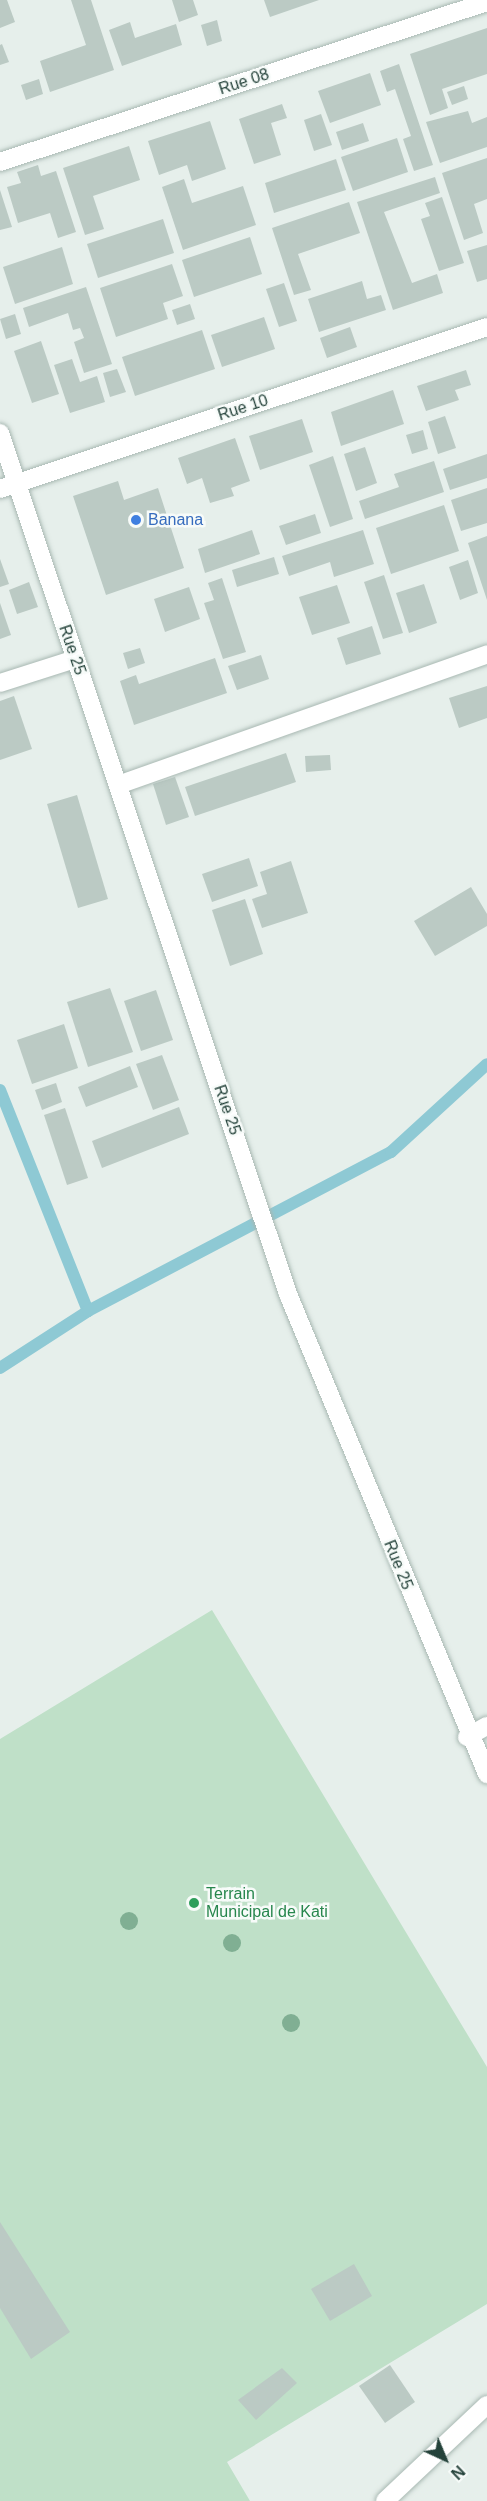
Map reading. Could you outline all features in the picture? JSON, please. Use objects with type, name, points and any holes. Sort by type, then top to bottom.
[{"type":"street","name":"Rue 08","points":[[0,162],[487,2]]},
{"type":"street","name":"Rue 10","points":[[8,486],[487,327]]},
{"type":"street","name":"Rue 25","points":[[0,433],[8,486],[75,659],[288,1294],[467,1737],[487,1774]]},
{"type":"street","points":[[118,785],[487,654]]},
{"type":"street","points":[[0,684],[75,659]]},
{"type":"street","points":[[467,1737],[487,1726]]},
{"type":"street","points":[[385,2501],[487,2405]]},
{"type":"green space","name":"Terrain Municipal de Kati","points":[[212,1610],[487,2067],[487,2304],[227,2462],[250,2501],[0,2501],[0,1739]]},
{"type":"building","points":[[0,0],[7,0],[15,22],[0,28]]},
{"type":"building","points":[[71,0],[91,0],[114,70],[50,92],[40,61],[86,45]]},
{"type":"building","points":[[172,0],[193,0],[198,15],[179,22]]},
{"type":"building","points":[[264,0],[319,0],[270,17]]},
{"type":"building","points":[[217,20],[222,41],[207,46],[201,25]]},
{"type":"building","points":[[130,22],[135,38],[176,24],[182,45],[122,66],[109,30]]},
{"type":"building","points":[[487,28],[487,74],[442,89],[448,108],[430,115],[410,54]]},
{"type":"building","points":[[2,44],[9,62],[0,65],[0,45]]},
{"type":"building","points":[[399,64],[433,165],[414,171],[403,139],[411,136],[395,89],[387,92],[380,71]]},
{"type":"building","points":[[370,73],[381,105],[330,123],[318,91]]},
{"type":"building","points":[[39,79],[43,94],[26,100],[21,85]]},
{"type":"building","points":[[464,86],[468,99],[452,105],[447,92]]},
{"type":"building","points":[[282,104],[287,118],[271,123],[281,155],[254,164],[239,119]]},
{"type":"building","points":[[468,111],[472,123],[487,117],[487,147],[440,163],[426,122]]},
{"type":"building","points":[[321,114],[332,145],[314,151],[304,120]]},
{"type":"building","points":[[210,121],[226,169],[192,181],[187,165],[159,175],[148,141]]},
{"type":"building","points":[[363,123],[369,141],[342,150],[336,132]]},
{"type":"building","points":[[397,138],[408,172],[353,191],[341,157]]},
{"type":"building","points":[[129,146],[140,180],[93,196],[104,229],[85,235],[63,168]]},
{"type":"building","points":[[487,158],[487,199],[474,204],[483,233],[464,240],[442,173]]},
{"type":"building","points":[[336,159],[346,190],[274,213],[265,183]]},
{"type":"building","points":[[38,165],[41,176],[56,171],[76,232],[58,238],[50,213],[18,223],[7,187],[21,183],[17,172]]},
{"type":"building","points":[[435,177],[440,193],[384,212],[412,283],[437,274],[443,293],[393,310],[357,202]]},
{"type":"building","points":[[184,179],[192,203],[243,186],[256,225],[183,250],[162,187]]},
{"type":"building","points":[[0,190],[12,227],[0,230]]},
{"type":"building","points":[[442,197],[464,263],[439,271],[421,219],[430,216],[425,203]]},
{"type":"building","points":[[349,202],[360,233],[298,254],[311,290],[294,295],[272,228]]},
{"type":"building","points":[[163,219],[174,253],[98,278],[87,244]]},
{"type":"building","points":[[250,237],[262,274],[194,297],[182,260]]},
{"type":"building","points":[[487,245],[487,279],[477,282],[467,251]]},
{"type":"building","points":[[62,247],[73,284],[15,304],[3,267]]},
{"type":"building","points":[[172,264],[183,296],[163,303],[168,319],[116,337],[100,288]]},
{"type":"building","points":[[362,281],[367,299],[381,295],[386,310],[319,332],[308,299]]},
{"type":"building","points":[[284,283],[297,321],[279,327],[266,289]]},
{"type":"building","points":[[86,287],[112,364],[84,373],[74,342],[84,338],[80,328],[73,330],[68,313],[29,327],[23,308]]},
{"type":"building","points":[[190,304],[195,319],[177,325],[172,310]]},
{"type":"building","points":[[15,314],[21,334],[6,339],[0,319]]},
{"type":"building","points":[[264,317],[275,349],[222,367],[211,335]]},
{"type":"building","points":[[350,327],[357,347],[327,358],[320,338]]},
{"type":"building","points":[[202,330],[215,369],[135,396],[122,357]]},
{"type":"building","points":[[41,341],[59,394],[32,403],[14,351]]},
{"type":"building","points":[[72,359],[80,382],[97,376],[105,402],[70,413],[54,365]]},
{"type":"building","points":[[117,369],[126,392],[110,397],[103,373]]},
{"type":"building","points":[[466,370],[471,385],[455,390],[459,400],[426,411],[417,386]]},
{"type":"building","points":[[393,390],[404,424],[341,446],[331,412]]},
{"type":"building","points":[[445,416],[456,448],[438,454],[428,422]]},
{"type":"building","points":[[302,419],[313,452],[260,470],[249,436]]},
{"type":"building","points":[[423,430],[428,449],[412,454],[406,435]]},
{"type":"building","points":[[235,438],[250,481],[231,488],[234,496],[210,503],[202,478],[187,484],[178,458]]},
{"type":"building","points":[[365,447],[377,483],[356,491],[344,454]]},
{"type":"building","points":[[487,454],[487,478],[450,490],[443,469]]},
{"type":"building","points":[[333,456],[353,519],[330,527],[309,465]]},
{"type":"building","points":[[434,461],[444,492],[365,519],[359,501],[399,487],[394,474]]},
{"type":"building","points":[[118,481],[124,500],[158,488],[184,568],[106,595],[73,496]]},
{"type":"building","points":[[487,488],[487,523],[461,531],[451,500]]},
{"type":"building","points":[[444,505],[459,551],[391,574],[376,528]]},
{"type":"building","points":[[315,514],[321,533],[286,545],[279,526]]},
{"type":"building","points":[[252,530],[260,554],[205,573],[198,549]]},
{"type":"building","points":[[363,530],[374,564],[334,577],[330,562],[289,576],[282,556]]},
{"type":"building","points":[[487,536],[487,600],[468,543]]},
{"type":"building","points":[[274,557],[279,574],[237,587],[232,570]]},
{"type":"building","points":[[0,559],[9,584],[0,587]]},
{"type":"building","points":[[468,560],[478,593],[460,600],[449,567]]},
{"type":"building","points":[[384,575],[403,633],[383,639],[364,582]]},
{"type":"building","points":[[222,578],[246,652],[223,659],[204,603],[214,600],[208,583]]},
{"type":"building","points":[[29,582],[38,607],[17,614],[9,590]]},
{"type":"building","points":[[424,584],[437,623],[409,633],[396,593]]},
{"type":"building","points":[[337,585],[350,623],[312,635],[299,597]]},
{"type":"building","points":[[189,587],[200,619],[165,632],[154,599]]},
{"type":"building","points":[[0,603],[11,635],[0,639]]},
{"type":"building","points":[[372,626],[381,654],[346,665],[337,638]]},
{"type":"building","points":[[140,648],[145,663],[128,669],[123,653]]},
{"type":"building","points":[[261,655],[269,679],[237,690],[228,666]]},
{"type":"building","points":[[215,658],[227,693],[134,725],[120,681],[136,675],[139,684]]},
{"type":"building","points":[[487,686],[487,718],[459,728],[449,698]]},
{"type":"building","points":[[14,696],[32,749],[0,760],[0,701]]},
{"type":"building","points":[[286,753],[296,782],[195,816],[185,787]]},
{"type":"building","points":[[330,755],[331,770],[306,772],[305,756]]},
{"type":"building","points":[[175,777],[189,817],[166,825],[153,784]]},
{"type":"building","points":[[77,795],[108,899],[78,908],[47,804]]},
{"type":"building","points":[[249,858],[258,886],[212,902],[202,874]]},
{"type":"building","points":[[291,861],[308,913],[262,928],[252,899],[267,894],[260,872]]},
{"type":"building","points":[[471,887],[487,914],[487,926],[435,956],[414,921]]},
{"type":"building","points":[[245,899],[263,954],[230,966],[212,910]]},
{"type":"building","points":[[110,988],[133,1052],[88,1067],[67,1002]]},
{"type":"building","points":[[156,990],[173,1040],[141,1051],[124,1001]]},
{"type":"building","points":[[64,1024],[78,1068],[32,1084],[17,1040]]},
{"type":"building","points":[[162,1055],[179,1100],[153,1110],[136,1064]]},
{"type":"building","points":[[130,1066],[138,1087],[86,1107],[78,1087]]},
{"type":"building","points":[[56,1083],[62,1102],[42,1110],[35,1090]]},
{"type":"building","points":[[179,1107],[189,1134],[102,1168],[92,1141]]},
{"type":"building","points":[[65,1108],[88,1178],[67,1185],[44,1115]]},
{"type":"building","points":[[0,2222],[70,2332],[31,2359],[0,2308]]},
{"type":"building","points":[[354,2264],[372,2296],[330,2321],[311,2289]]},
{"type":"building","points":[[390,2365],[415,2402],[385,2423],[359,2386]]},
{"type":"building","points":[[282,2368],[297,2383],[256,2420],[238,2400]]},
{"type":"waterway","points":[[0,1368],[88,1311],[391,1152],[487,1064]]},
{"type":"waterway","points":[[0,1090],[88,1311]]},
{"type":"place","name":"Banana","points":[[136,520]]},
{"type":"place","name":"Terrain Municipal de Kati","points":[[194,1903]]}]
